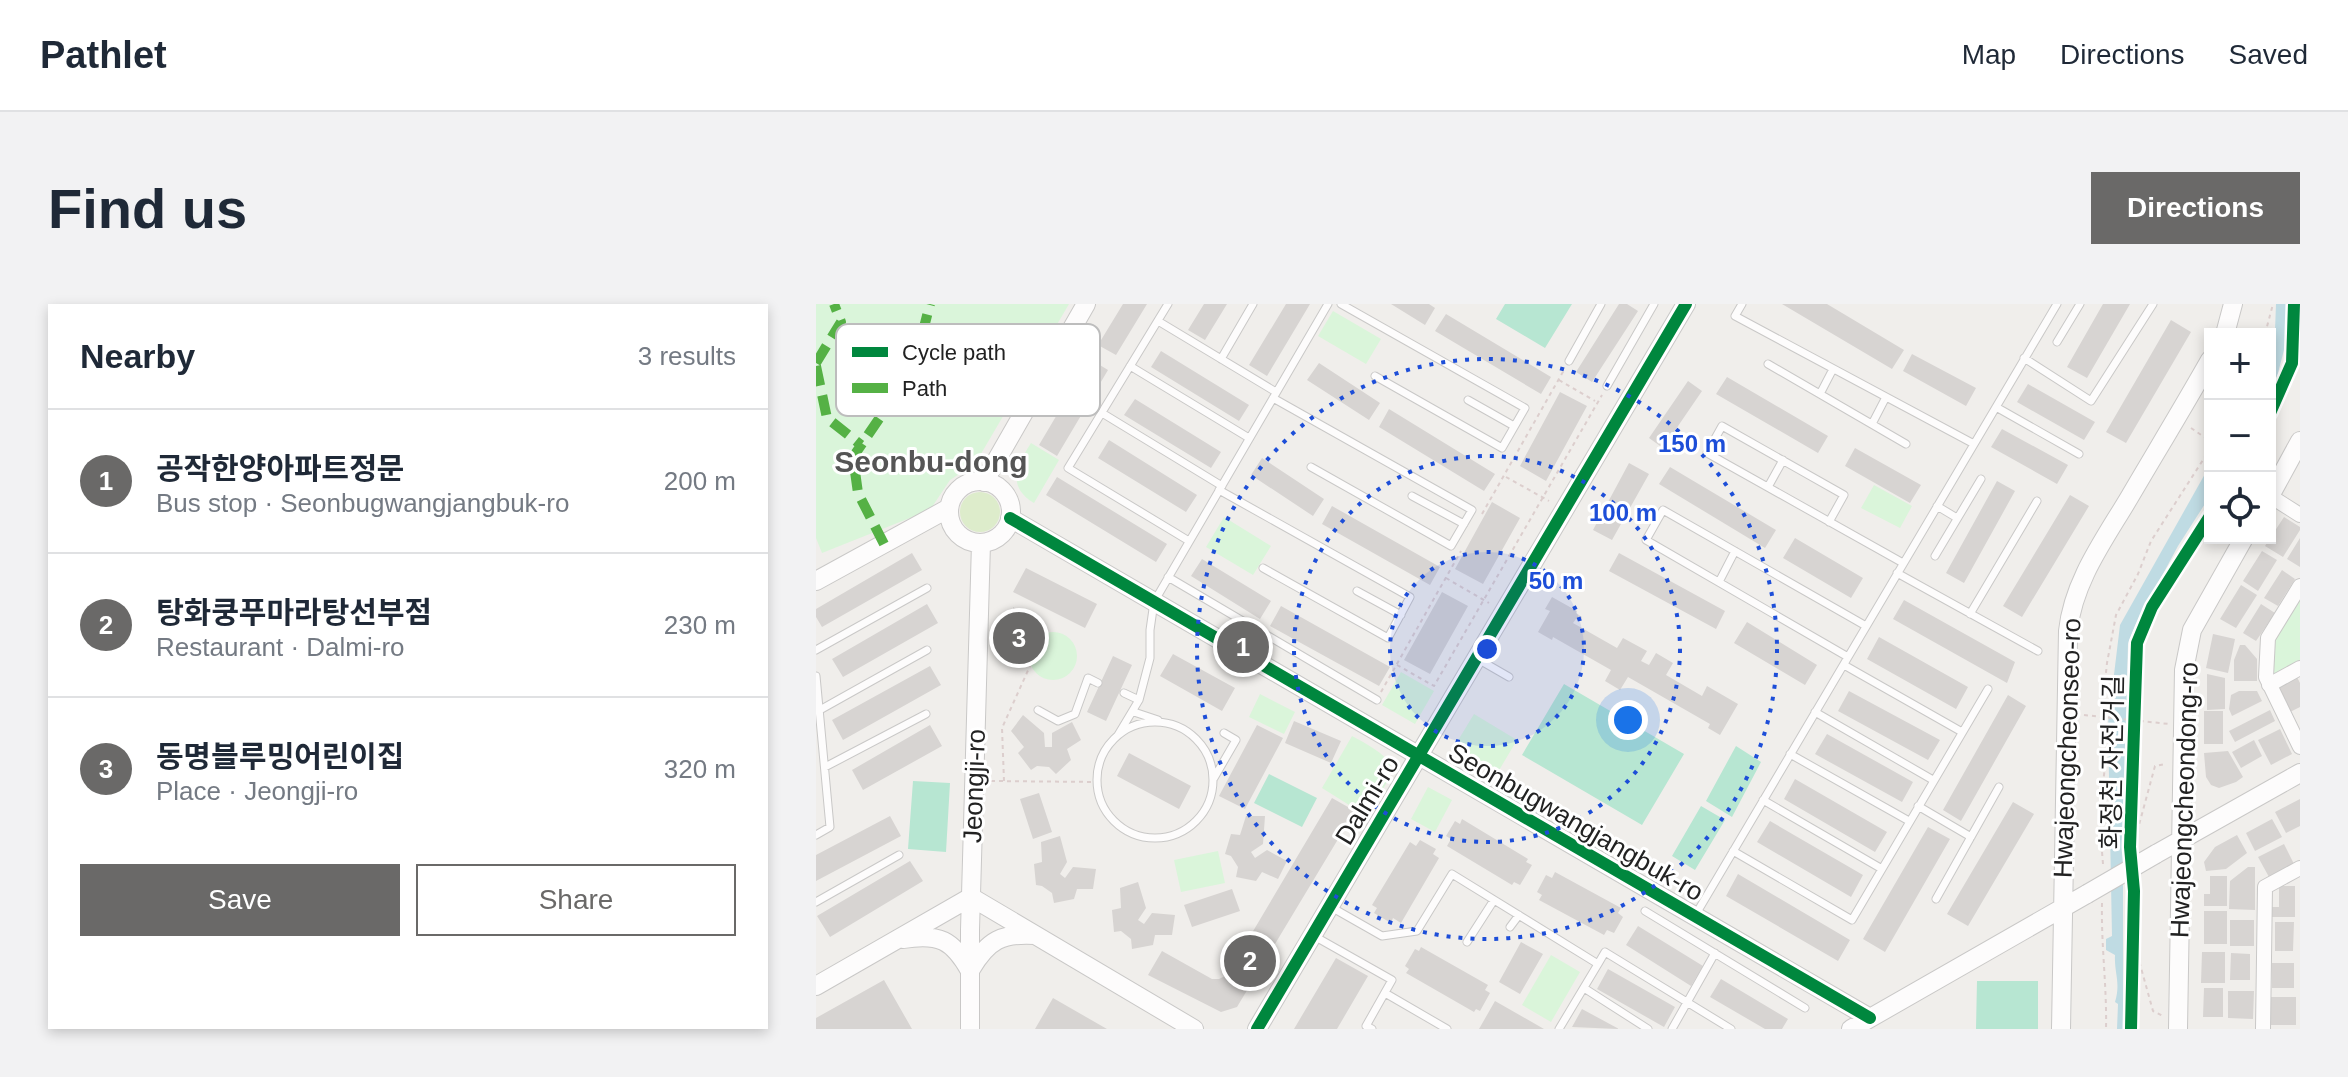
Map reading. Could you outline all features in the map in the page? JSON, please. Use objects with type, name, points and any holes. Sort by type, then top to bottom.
[{"type":"street","points":[[1075,324],[1086,304]]},
{"type":"street","name":"Dalmi-ro","points":[[1257,1029],[1686,304]]},
{"type":"street","points":[[2227,328],[2233,304]]},
{"type":"street","name":"Hwajeongcheonseo-ro","points":[[2061,1029],[2061,908],[2070,612],[2076,592],[2097,551],[2204,370]]},
{"type":"street","points":[[984,482],[1022,416]]},
{"type":"street","points":[[2276,485],[2300,441]]},
{"type":"street","points":[[984,482],[996,486],[1005,494],[1010,506],[1010,518],[1001,535],[981,543],[966,540],[956,532],[950,521],[949,508],[961,488],[984,482]]},
{"type":"street","points":[[2276,500],[2300,515]]},
{"type":"street","points":[[816,581],[949,508]]},
{"type":"street","name":"Seonbugwangjangbuk-ro","points":[[1010,518],[1870,1018]]},
{"type":"street","name":"Jeongji-ro","points":[[970,1029],[981,543]]},
{"type":"street","name":"Hwajeongcheondong-ro","points":[[2178,1027],[2184,670],[2192,630],[2241,544]]},
{"type":"street","points":[[2300,586],[2268,638],[2266,677],[2300,747]]},
{"type":"street","points":[[2269,685],[2300,668]]},
{"type":"street","points":[[1851,1029],[2061,908],[2094,898],[2156,854],[2300,773]]},
{"type":"street","points":[[2263,1029],[2265,887],[2300,868]]},
{"type":"street","points":[[816,986],[971,897],[1183,1026]]},
{"type":"street","points":[[970,971],[981,951],[1011,934],[1036,935]]},
{"type":"street","points":[[897,940],[923,936],[947,942],[959,952],[970,971]]},
{"type":"lane","points":[[1168,304],[1068,468],[1189,541]]},
{"type":"lane","points":[[1221,359],[1253,304]]},
{"type":"lane","points":[[1134,712],[1178,726],[1192,734],[1204,747],[1211,762],[1214,778],[1212,796],[1205,813],[1176,836],[1158,839],[1140,837],[1123,830],[1110,818],[1100,802],[1098,766],[1139,700],[1150,658],[1154,602],[1328,304]]},
{"type":"lane","points":[[1341,304],[1525,408],[1502,448],[1375,376]]},
{"type":"lane","points":[[1569,361],[1601,304]]},
{"type":"lane","points":[[1607,386],[1654,304]]},
{"type":"lane","points":[[1742,304],[1735,316],[1974,444]]},
{"type":"lane","points":[[1695,916],[2057,304]]},
{"type":"lane","points":[[2057,342],[2080,304]]},
{"type":"lane","points":[[2024,358],[2091,401],[2153,304]]},
{"type":"lane","points":[[1158,321],[1275,395],[1472,510],[1451,546],[1311,467]]},
{"type":"lane","points":[[1768,364],[1906,444]]},
{"type":"lane","points":[[1130,366],[1249,438]]},
{"type":"lane","points":[[1820,394],[1833,369]]},
{"type":"lane","points":[[1872,424],[1886,397]]},
{"type":"lane","points":[[1468,400],[1514,426]]},
{"type":"lane","points":[[1996,407],[2079,454]]},
{"type":"lane","points":[[1102,413],[1220,488],[1410,597],[1388,638],[1263,568]]},
{"type":"lane","points":[[1829,522],[1844,495],[1722,426],[1707,453],[1829,522],[1903,563]]},
{"type":"lane","points":[[1768,487],[1783,460]]},
{"type":"lane","points":[[1935,556],[1981,479]]},
{"type":"lane","points":[[1412,496],[1464,524]]},
{"type":"lane","points":[[1970,614],[2037,501]]},
{"type":"lane","points":[[1937,506],[1957,518]]},
{"type":"lane","points":[[1866,626],[1663,510],[1646,540],[1962,732]]},
{"type":"lane","points":[[1719,582],[1735,551]]},
{"type":"lane","points":[[1897,573],[2038,651]]},
{"type":"lane","points":[[1168,577],[1377,700]]},
{"type":"lane","points":[[816,650],[927,588]]},
{"type":"lane","points":[[1357,591],[1401,615]]},
{"type":"lane","points":[[818,711],[927,650]]},
{"type":"lane","points":[[1476,658],[1509,677]]},
{"type":"lane","points":[[816,676],[830,827],[816,835]]},
{"type":"lane","points":[[1038,710],[1058,721],[1075,714],[1088,678],[1098,683]]},
{"type":"lane","points":[[1733,851],[1852,920],[1988,689]]},
{"type":"lane","points":[[1124,693],[1139,700]]},
{"type":"lane","points":[[1815,712],[1933,780]]},
{"type":"lane","points":[[825,767],[926,714]]},
{"type":"lane","points":[[1118,735],[1146,722],[1178,726]]},
{"type":"lane","points":[[1214,778],[1236,740],[1224,733]]},
{"type":"lane","points":[[1790,754],[1909,821]]},
{"type":"lane","points":[[1936,899],[1999,787]]},
{"type":"lane","points":[[1763,800],[1882,869]]},
{"type":"lane","points":[[1918,806],[1971,837]]},
{"type":"lane","points":[[816,902],[899,855]]},
{"type":"lane","points":[[1329,906],[1382,936],[1417,931],[1452,874],[1598,964]]},
{"type":"lane","points":[[1467,942],[1494,900]]},
{"type":"lane","points":[[1645,911],[1805,1008]]},
{"type":"lane","points":[[1510,927],[1519,915]]},
{"type":"lane","points":[[1313,935],[1392,980],[1366,1026],[1372,1029]]},
{"type":"lane","points":[[1559,1029],[1605,952],[1731,1029]]},
{"type":"lane","points":[[1672,1029],[1715,953]]},
{"type":"lane","points":[[1584,988],[1648,1029]]},
{"type":"lane","points":[[1385,993],[1447,1029]]},
{"type":"path","points":[[2267,328],[2273,304]]},
{"type":"path","points":[[1558,379],[1598,402]]},
{"type":"path","points":[[1377,700],[1397,665],[1434,686],[1607,386]]},
{"type":"path","points":[[2176,419],[2204,437]]},
{"type":"path","points":[[2103,864],[2099,816],[2105,767],[2101,717],[2116,615],[2151,541],[2204,458]]},
{"type":"path","points":[[1504,476],[1543,497]]},
{"type":"path","points":[[1446,578],[1484,600]]},
{"type":"path","points":[[1004,782],[1002,728],[1030,666]]},
{"type":"path","points":[[2066,714],[2182,725]]},
{"type":"path","points":[[2131,856],[2155,766],[2181,762]]},
{"type":"path","points":[[974,779],[1097,782]]},
{"type":"path","points":[[2094,898],[2107,994],[2106,1029]]},
{"type":"path","points":[[2133,933],[2153,1011],[2178,1027]]},
{"type":"path","points":[[2131,984],[2133,933]]},
{"type":"green space","points":[[816,304],[1069,304],[1057,324],[836,324],[836,416],[1003,416],[975,464],[950,480],[930,510],[822,553],[816,538]]},
{"type":"green space","points":[[1505,304],[1572,304],[1545,348],[1496,319]]},
{"type":"green space","points":[[1333,311],[1381,339],[1366,364],[1318,336]]},
{"type":"green space","points":[[1031,443],[1059,460],[1034,503],[1020,490],[1017,482],[1018,467]]},
{"type":"green space","points":[[1874,485],[1912,506],[1900,528],[1861,508]]},
{"type":"green space","points":[[980,492],[994,498],[1000,512],[994,526],[980,532],[966,526],[960,512],[966,498]]},
{"type":"green space","points":[[1224,517],[1271,546],[1253,575],[1206,547]]},
{"type":"green space","points":[[2300,597],[2300,663],[2270,681],[2272,640]]},
{"type":"green space","points":[[1053,632],[1070,639],[1077,656],[1070,673],[1053,680],[1036,673],[1029,656],[1036,639]]},
{"type":"green space","points":[[1401,672],[1434,691],[1415,724],[1382,705]]},
{"type":"green space","points":[[1564,684],[1684,754],[1642,825],[1522,755]]},
{"type":"green space","points":[[1260,694],[1295,712],[1284,734],[1249,717]]},
{"type":"green space","points":[[1474,714],[1517,740],[1498,772],[1454,747]]},
{"type":"green space","points":[[1352,736],[1381,754],[1391,769],[1384,787],[1365,815],[1322,788]]},
{"type":"green space","points":[[1736,746],[1761,762],[1732,817],[1706,801]]},
{"type":"green space","points":[[1269,774],[1317,798],[1302,827],[1254,803]]},
{"type":"green space","points":[[913,781],[950,783],[946,852],[908,849]]},
{"type":"green space","points":[[1428,787],[1452,800],[1435,832],[1411,819]]},
{"type":"green space","points":[[1701,806],[1725,820],[1695,870],[1672,856]]},
{"type":"green space","points":[[1218,851],[1225,883],[1181,892],[1174,860]]},
{"type":"green space","points":[[1551,955],[1580,972],[1551,1022],[1522,1005]]},
{"type":"green space","points":[[1977,981],[2038,981],[2038,1029],[1976,1029]]},
{"type":"water","points":[[2276,304],[2289,304],[2288,335],[2276,380],[2276,328]]},
{"type":"water","points":[[2204,476],[2204,505],[2178,546],[2128,644],[2130,726],[2123,844],[2123,1029],[2117,1029],[2115,955],[2106,950],[2106,939],[2112,936],[2108,724],[2120,625]]},
{"type":"building","points":[[1123,304],[1147,304],[1116,355],[1100,346]]},
{"type":"building","points":[[1204,304],[1227,304],[1205,340],[1188,330]]},
{"type":"building","points":[[1286,304],[1310,304],[1267,376],[1249,365]]},
{"type":"building","points":[[1391,304],[1429,304],[1435,308],[1425,325]]},
{"type":"building","points":[[1619,304],[1627,304],[1638,311],[1592,382],[1576,372]]},
{"type":"building","points":[[1782,304],[1827,304],[1904,350],[1892,369]]},
{"type":"building","points":[[2103,304],[2130,304],[2087,378],[2067,367]]},
{"type":"building","points":[[1446,314],[1551,377],[1541,394],[1435,331]]},
{"type":"building","points":[[2171,320],[2191,332],[2126,443],[2106,432]]},
{"type":"building","points":[[1161,351],[1249,405],[1239,421],[1151,367]]},
{"type":"building","points":[[1912,354],[1976,388],[1966,406],[1903,371]]},
{"type":"building","points":[[1319,363],[1380,403],[1369,420],[1307,380]]},
{"type":"building","points":[[1100,365],[1108,370],[1100,383]]},
{"type":"building","points":[[1727,377],[1828,436],[1818,453],[1716,394]]},
{"type":"building","points":[[1688,381],[1702,391],[1663,448],[1649,438]]},
{"type":"building","points":[[2028,384],[2095,422],[2084,440],[2017,402]]},
{"type":"building","points":[[1560,392],[1587,406],[1546,481],[1520,466]]},
{"type":"building","points":[[1135,399],[1221,452],[1211,468],[1124,415]]},
{"type":"building","points":[[1389,409],[1495,474],[1484,491],[1379,427]]},
{"type":"building","points":[[1056,416],[1081,416],[1057,456],[1039,445]]},
{"type":"building","points":[[2002,429],[2068,465],[2057,484],[1991,447]]},
{"type":"building","points":[[1109,440],[1197,495],[1186,512],[1098,458]]},
{"type":"building","points":[[1855,448],[1921,485],[1910,503],[1845,466]]},
{"type":"building","points":[[1262,458],[1324,499],[1313,516],[1251,475]]},
{"type":"building","points":[[1629,463],[1649,474],[1612,540],[1593,530]]},
{"type":"building","points":[[1670,467],[1776,530],[1765,548],[1659,484]]},
{"type":"building","points":[[1057,477],[1167,544],[1156,562],[1046,495]]},
{"type":"building","points":[[1997,481],[2015,491],[1964,583],[1946,573]]},
{"type":"building","points":[[2070,495],[2089,506],[2022,617],[2003,606]]},
{"type":"building","points":[[1492,502],[1520,518],[1483,584],[1455,569]]},
{"type":"building","points":[[1332,506],[1440,567],[1430,585],[1322,524]]},
{"type":"building","points":[[2284,517],[2300,527],[2283,557],[2265,546],[2276,544],[2276,529]]},
{"type":"building","points":[[1795,538],[1863,578],[1851,598],[1783,558]]},
{"type":"building","points":[[2300,538],[2300,567],[2287,559]]},
{"type":"building","points":[[2262,551],[2277,560],[2258,591],[2243,581]]},
{"type":"building","points":[[912,553],[922,570],[822,627],[816,617],[816,609]]},
{"type":"building","points":[[1619,553],[1725,611],[1716,629],[1609,571]]},
{"type":"building","points":[[1202,559],[1271,601],[1260,619],[1191,576]]},
{"type":"building","points":[[1026,568],[1097,604],[1085,628],[1013,592]]},
{"type":"building","points":[[2282,570],[2295,579],[2278,606],[2264,598]]},
{"type":"building","points":[[2241,585],[2257,595],[2236,628],[2220,619]]},
{"type":"building","points":[[1442,592],[1468,606],[1430,674],[1404,660]]},
{"type":"building","points":[[1552,597],[1582,617],[1573,623],[1617,648],[1623,638],[1647,651],[1641,661],[1649,665],[1656,653],[1673,663],[1666,675],[1702,696],[1707,686],[1738,704],[1720,735],[1708,728],[1710,724],[1628,677],[1620,690],[1605,681],[1611,670],[1553,637],[1552,640],[1538,632],[1550,611],[1545,609]]},
{"type":"building","points":[[1904,600],[2015,662],[2007,683],[1893,619]]},
{"type":"building","points":[[927,604],[938,623],[843,677],[832,659]]},
{"type":"building","points":[[2261,604],[2275,613],[2256,641],[2243,633]]},
{"type":"building","points":[[1281,606],[1390,667],[1379,686],[1270,626]]},
{"type":"building","points":[[1013,607],[1035,623],[1014,652]]},
{"type":"building","points":[[1747,622],[1817,665],[1805,685],[1734,643]]},
{"type":"building","points":[[2213,634],[2235,639],[2228,673],[2206,668]]},
{"type":"building","points":[[1879,637],[1968,687],[1956,709],[1867,659]]},
{"type":"building","points":[[2240,645],[2245,645],[2257,659],[2257,681],[2234,681],[2234,660]]},
{"type":"building","points":[[1173,654],[1235,688],[1222,711],[1160,676]]},
{"type":"building","points":[[1113,656],[1132,665],[1106,721],[1087,712]]},
{"type":"building","points":[[930,666],[941,685],[843,740],[832,720]]},
{"type":"building","points":[[2207,674],[2225,678],[2225,709],[2207,710]]},
{"type":"building","points":[[2297,677],[2300,707],[2290,712],[2278,687]]},
{"type":"building","points":[[1849,691],[1940,740],[1928,760],[1838,711]]},
{"type":"building","points":[[2239,691],[2257,691],[2262,701],[2232,716],[2229,709],[2231,695]]},
{"type":"building","points":[[2008,695],[2026,706],[1961,821],[1943,810]]},
{"type":"building","points":[[2270,710],[2275,721],[2235,742],[2229,731]]},
{"type":"building","points":[[2204,711],[2223,711],[2223,744],[2204,744]]},
{"type":"building","points":[[1023,715],[1044,733],[1045,747],[1052,747],[1052,733],[1072,722],[1081,740],[1067,749],[1071,760],[1056,774],[1049,767],[1037,766],[1031,770],[1018,753],[1024,747],[1011,731]]},
{"type":"building","points":[[1294,721],[1341,741],[1331,763],[1285,743]]},
{"type":"building","points":[[930,725],[942,746],[863,790],[852,770]]},
{"type":"building","points":[[1257,725],[1283,738],[1245,809],[1219,796]]},
{"type":"building","points":[[2280,729],[2292,754],[2271,765],[2258,740]]},
{"type":"building","points":[[1827,734],[1913,782],[1902,802],[1815,754]]},
{"type":"building","points":[[2254,740],[2262,756],[2241,768],[2232,752]]},
{"type":"building","points":[[2228,751],[2243,777],[2219,788],[2211,785],[2206,777],[2204,753]]},
{"type":"building","points":[[1129,753],[1191,786],[1179,809],[1117,776]]},
{"type":"building","points":[[1795,779],[1887,832],[1875,852],[1784,799]]},
{"type":"building","points":[[1039,793],[1052,832],[1033,839],[1020,799]]},
{"type":"building","points":[[1332,798],[1355,811],[1237,1007],[1221,1012],[1148,975],[1162,951],[1212,979],[1227,975]]},
{"type":"building","points":[[2300,799],[2300,826],[2286,833],[2275,812]]},
{"type":"building","points":[[2013,802],[2034,814],[1968,926],[1947,914]]},
{"type":"building","points":[[890,816],[901,836],[816,881],[816,855]]},
{"type":"building","points":[[1246,816],[1265,816],[1263,844],[1251,852],[1255,858],[1267,850],[1287,861],[1278,879],[1262,872],[1256,881],[1236,877],[1238,867],[1231,856],[1225,854],[1231,834],[1240,835]]},
{"type":"building","points":[[1462,819],[1528,859],[1526,862],[1532,865],[1520,885],[1514,882],[1512,885],[1447,846],[1451,839],[1446,836],[1455,821],[1460,824]]},
{"type":"building","points":[[2272,819],[2282,837],[2255,851],[2246,833]]},
{"type":"building","points":[[1770,821],[1863,875],[1851,897],[1757,842]]},
{"type":"building","points":[[1928,827],[1950,839],[1885,952],[1863,939]]},
{"type":"building","points":[[2237,835],[2247,853],[2226,869],[2206,871],[2204,862],[2215,847]]},
{"type":"building","points":[[1060,836],[1067,862],[1060,874],[1065,878],[1073,867],[1096,869],[1093,889],[1077,889],[1074,899],[1054,903],[1052,893],[1036,885],[1034,864],[1042,862],[1041,842]]},
{"type":"building","points":[[1420,840],[1436,849],[1433,854],[1439,858],[1401,923],[1393,918],[1391,923],[1374,913],[1377,908],[1372,905],[1410,842],[1416,846]]},
{"type":"building","points":[[2284,844],[2294,864],[2269,877],[2258,857]]},
{"type":"building","points":[[910,861],[923,881],[830,937],[817,916]]},
{"type":"building","points":[[2248,867],[2255,867],[2255,910],[2229,909],[2230,881]]},
{"type":"building","points":[[1555,872],[1621,908],[1618,913],[1623,917],[1614,933],[1607,930],[1604,935],[1539,900],[1542,895],[1537,892],[1546,875],[1552,878]]},
{"type":"building","points":[[1738,874],[1850,940],[1838,961],[1726,896]]},
{"type":"building","points":[[2210,876],[2227,876],[2227,906],[2204,906],[2204,894],[2210,894]]},
{"type":"building","points":[[1138,882],[1146,908],[1138,920],[1144,924],[1152,913],[1175,915],[1172,935],[1155,935],[1153,945],[1132,949],[1131,939],[1121,931],[1114,932],[1112,910],[1121,908],[1120,888]]},
{"type":"building","points":[[2279,886],[2295,886],[2295,917],[2272,917],[2272,907],[2279,907]]},
{"type":"building","points":[[1232,889],[1240,911],[1192,927],[1184,905]]},
{"type":"building","points":[[2204,911],[2227,911],[2227,944],[2204,944]]},
{"type":"building","points":[[2230,920],[2254,920],[2254,946],[2230,946]]},
{"type":"building","points":[[2275,922],[2294,922],[2293,951],[2275,951]]},
{"type":"building","points":[[1638,926],[1703,966],[1691,986],[1626,945]]},
{"type":"building","points":[[1521,942],[1543,954],[1520,994],[1499,982]]},
{"type":"building","points":[[1421,947],[1488,985],[1485,990],[1490,993],[1480,1011],[1476,1009],[1474,1012],[1406,973],[1409,969],[1405,966],[1415,949],[1419,951]]},
{"type":"building","points":[[2202,952],[2225,952],[2225,983],[2201,983]]},
{"type":"building","points":[[2231,953],[2250,954],[2250,980],[2230,980]]},
{"type":"building","points":[[1336,958],[1368,976],[1337,1029],[1294,1029]]},
{"type":"building","points":[[2272,963],[2294,963],[2294,988],[2272,988]]},
{"type":"building","points":[[1608,969],[1675,1007],[1664,1027],[1597,989]]},
{"type":"building","points":[[1721,979],[1788,1019],[1782,1029],[1765,1029],[1710,997]]},
{"type":"building","points":[[884,980],[912,1029],[816,1029],[816,1018]]},
{"type":"building","points":[[2204,988],[2223,988],[2223,1017],[2203,1017]]},
{"type":"building","points":[[2228,991],[2254,991],[2253,1019],[2228,1018]]},
{"type":"building","points":[[2271,997],[2296,997],[2296,1025],[2271,1025]]},
{"type":"building","points":[[1053,998],[1107,1029],[1035,1029]]},
{"type":"building","points":[[1495,1001],[1544,1029],[1479,1029]]},
{"type":"building","points":[[1582,1009],[1619,1029],[1572,1027]]},
{"type":"marked path","points":[[834,304],[840,324]]},
{"type":"marked path","points":[[925,324],[930,304]]},
{"type":"marked path","points":[[816,363],[836,330]]},
{"type":"marked path","points":[[816,366],[827,418],[861,445]]},
{"type":"marked path","points":[[881,416],[853,457],[858,493],[884,544]]},
{"type":"cycle path","points":[[1257,1029],[1686,304]]},
{"type":"cycle path","points":[[2276,400],[2292,363],[2294,304]]},
{"type":"cycle path","points":[[1010,518],[1870,1018]]},
{"type":"cycle path","name":"화정천 자전거길","points":[[2131,1029],[2134,891],[2130,847],[2137,643],[2152,607],[2204,525]]},
{"type":"place","name":"동명블루밍어린이집","points":[[1019,638]]},
{"type":"place","name":"공작한양아파트정문","points":[[1243,647]]},
{"type":"place","name":"탕화쿵푸마라탕선부점","points":[[1250,961]]},
{"type":"district","name":"Seonbu-dong","points":[[931,461]]}]
